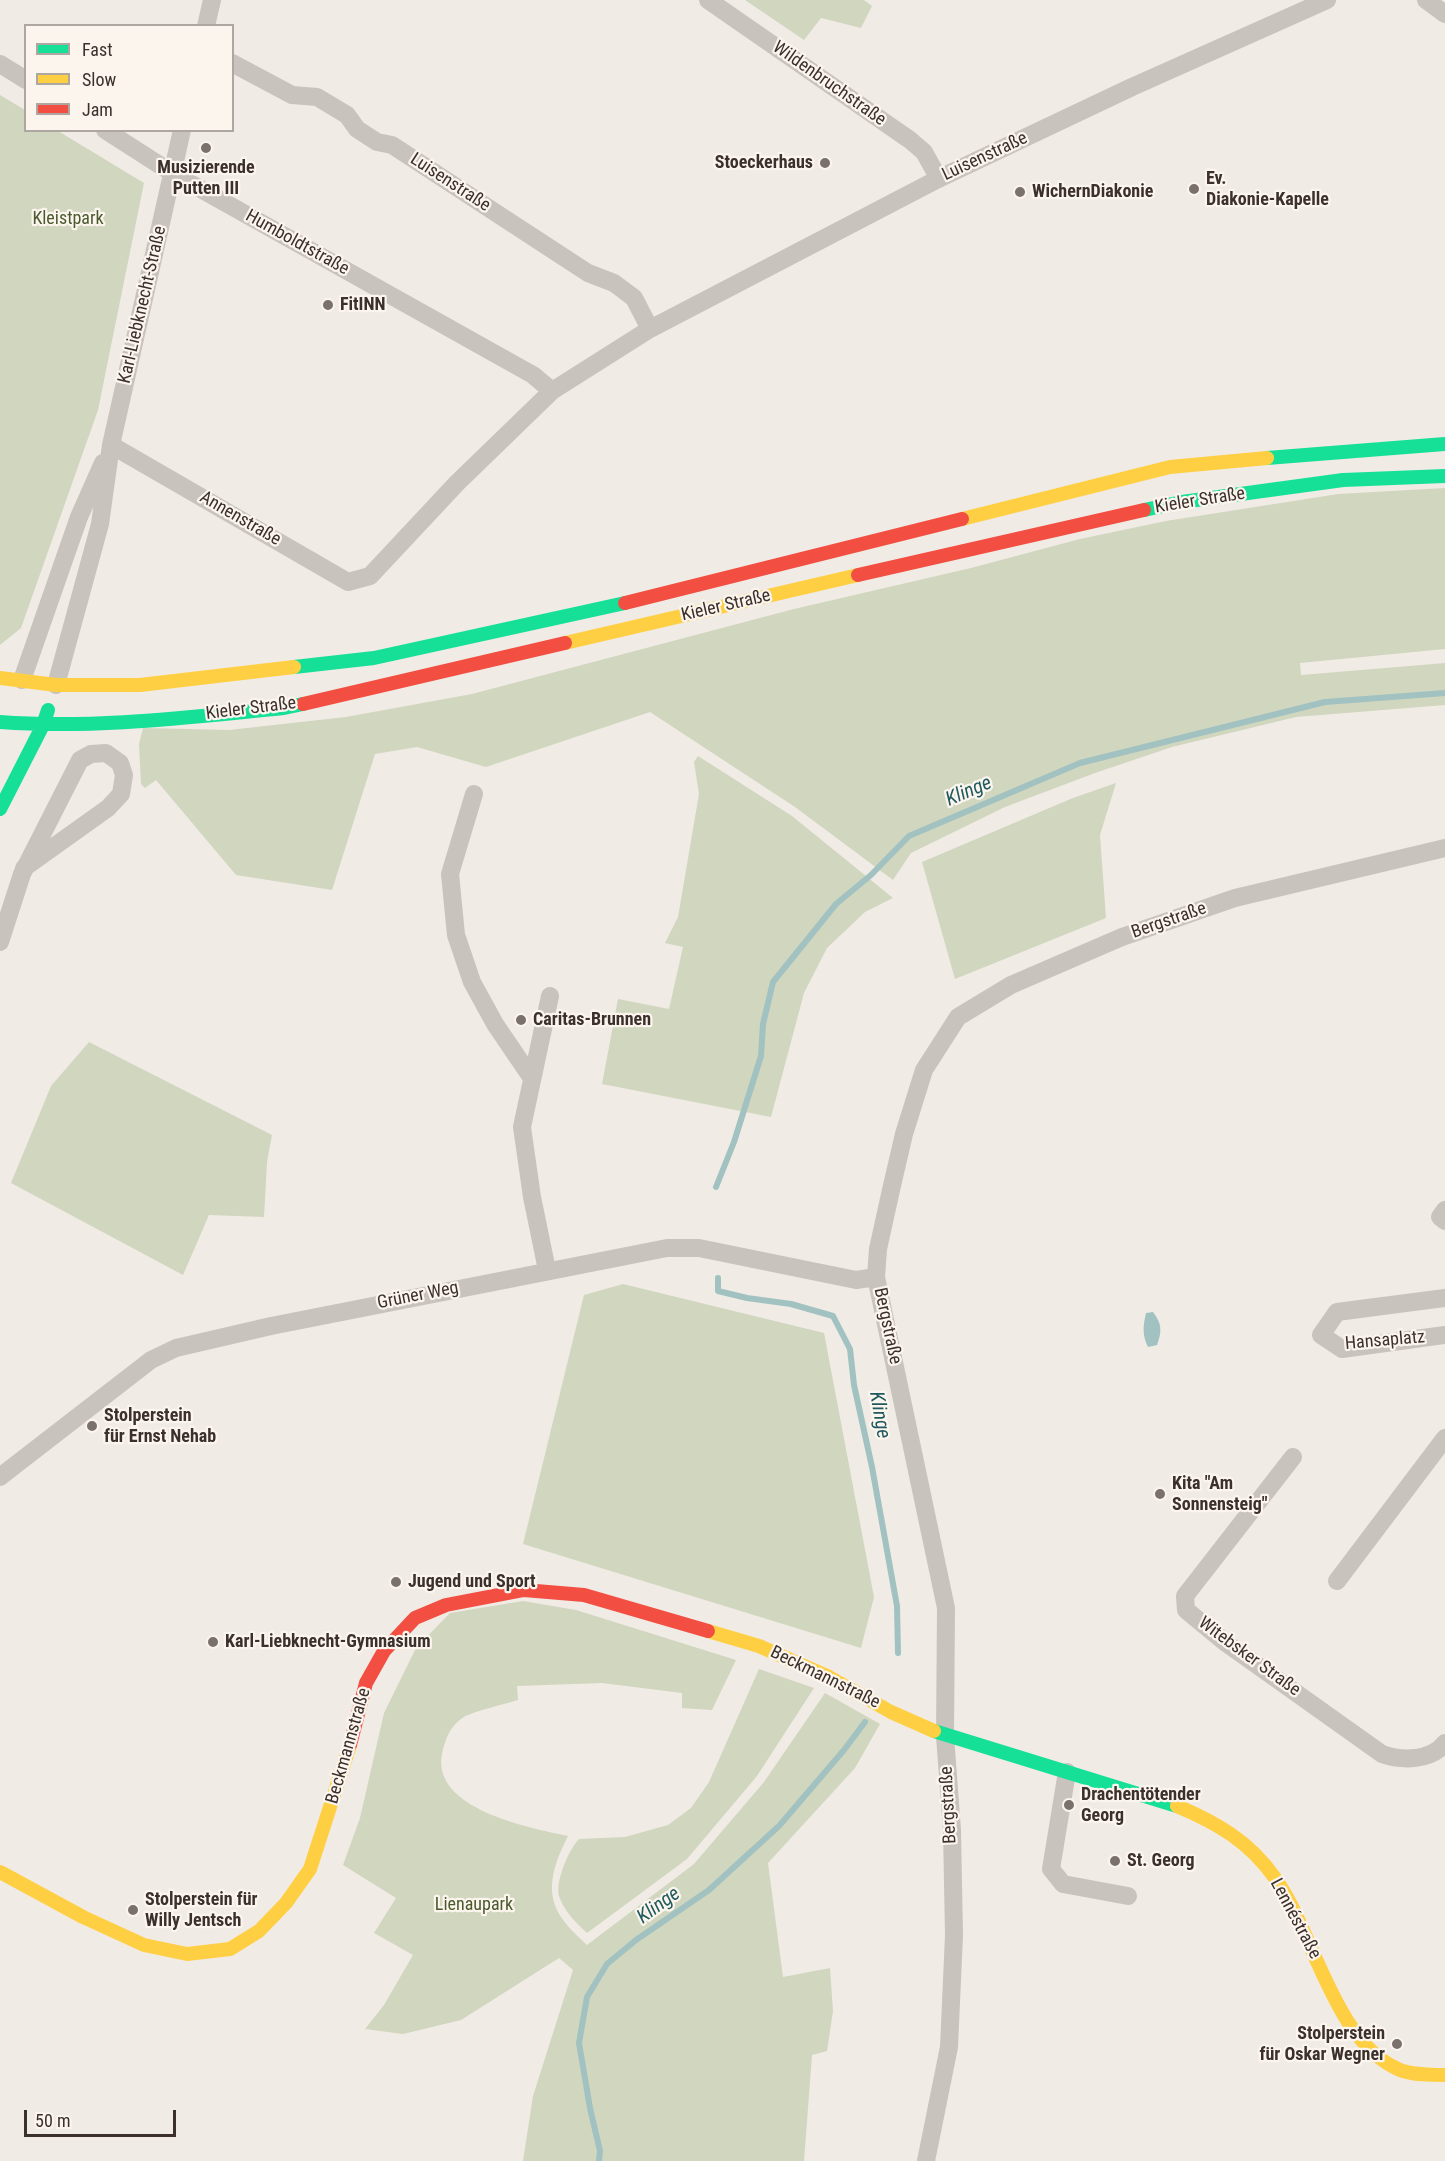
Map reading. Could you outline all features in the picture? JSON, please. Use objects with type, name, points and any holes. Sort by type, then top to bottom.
[{"type":"main road","name":"Kieler Straße","points":[[0,678],[20,685],[140,685],[374,658],[649,598],[1170,467],[1335,451],[1445,444]]},
{"type":"main road","name":"Kieler Straße","points":[[4,722],[43,725],[153,720],[284,708],[1017,538],[1182,502],[1343,480],[1445,476]]},
{"type":"main road","points":[[0,809],[43,725],[56,685]]},
{"type":"main road","name":"Beckmannstraße","points":[[0,1872],[83,1917],[144,1945],[187,1954],[230,1950],[260,1931],[286,1903],[310,1869],[344,1768],[366,1683],[384,1651],[416,1618],[446,1605],[524,1590],[584,1595],[759,1646],[829,1677],[891,1712],[945,1736]]},
{"type":"main road","name":"Lennéstraße","points":[[945,1736],[1173,1804],[1214,1822],[1246,1845],[1275,1877],[1300,1920],[1334,1997],[1356,2034],[1377,2055],[1400,2070],[1426,2075],[1445,2075]]},
{"type":"street","points":[[206,24],[212,0]]},
{"type":"street","name":"Wildenbruchstraße","points":[[708,0],[910,140],[924,152],[939,179]]},
{"type":"street","name":"Luisenstraße","points":[[370,576],[457,483],[552,391],[650,329],[939,179],[1132,87],[1328,0]]},
{"type":"street","points":[[1426,0],[1445,14]]},
{"type":"street","points":[[0,64],[24,79]]},
{"type":"street","name":"Luisenstraße","points":[[234,64],[292,95],[317,97],[347,115],[357,129],[377,142],[392,145],[588,273],[614,283],[634,298],[650,329]]},
{"type":"street","name":"Humboldtstraße","points":[[108,132],[172,173],[533,375],[552,391]]},
{"type":"street","name":"Karl-Liebknecht-Straße","points":[[56,685],[100,524],[111,445],[182,132]]},
{"type":"street","name":"Karl-Liebknecht-Straße","points":[[20,685],[79,517],[111,445]]},
{"type":"street","name":"Annenstraße","points":[[111,445],[348,582],[370,576]]},
{"type":"street","points":[[0,942],[24,868],[80,760],[91,754],[106,753],[120,763],[124,775],[121,794],[108,808],[24,868]]},
{"type":"street","points":[[474,794],[450,874],[456,935],[472,982],[495,1024],[531,1077]]},
{"type":"street","name":"Bergstraße","points":[[926,2161],[949,2047],[954,1935],[952,1830],[945,1736],[946,1608],[876,1277],[878,1249],[891,1190],[904,1134],[924,1070],[958,1017],[1011,985],[1122,937],[1235,898],[1445,848]]},
{"type":"street","points":[[547,1270],[532,1197],[522,1127],[550,996]]},
{"type":"street","points":[[1445,1210],[1440,1217],[1445,1221]]},
{"type":"street","name":"Grüner Weg","points":[[0,1477],[151,1360],[176,1348],[271,1326],[667,1248],[699,1248],[856,1280],[876,1277]]},
{"type":"street","name":"Hansaplatz","points":[[1445,1298],[1338,1312],[1321,1335],[1341,1349],[1445,1335]]},
{"type":"street","points":[[1337,1581],[1445,1438]]},
{"type":"street","name":"Witebsker Straße","points":[[1293,1457],[1185,1596],[1186,1610],[1226,1642],[1382,1754],[1396,1759],[1423,1756],[1442,1747],[1445,1743]]},
{"type":"street","points":[[1067,1772],[1051,1869],[1063,1884],[1128,1896]]},
{"type":"green space","points":[[745,0],[864,0],[872,6],[861,28],[821,18],[804,40]]},
{"type":"green space","name":"Kleistpark","points":[[0,95],[24,109],[24,132],[60,132],[144,183],[98,410],[21,628],[0,645]]},
{"type":"green space","points":[[1445,488],[1445,649],[1300,663],[1301,675],[1445,663],[1445,705],[1296,717],[1172,747],[1005,807],[911,853],[893,880],[795,807],[650,712],[486,767],[417,747],[375,754],[332,890],[236,875],[156,780],[145,788],[141,784],[139,744],[143,728],[229,730],[346,717],[472,694],[794,609],[971,568],[1080,539],[1166,521],[1338,494]]},
{"type":"green space","points":[[698,756],[792,816],[893,898],[865,912],[827,948],[804,993],[771,1117],[602,1084],[618,999],[669,1009],[683,947],[665,943],[678,917],[699,794],[694,762]]},
{"type":"green space","points":[[1116,783],[1100,835],[1106,918],[955,979],[922,862],[1073,798]]},
{"type":"green space","points":[[89,1042],[272,1135],[267,1162],[264,1217],[209,1215],[183,1275],[11,1183],[51,1086]]},
{"type":"green space","points":[[623,1284],[824,1333],[874,1597],[861,1648],[523,1544],[584,1295]]},
{"type":"green space","name":"Lienaupark","points":[[523,1601],[576,1610],[736,1660],[712,1710],[682,1708],[682,1693],[602,1683],[517,1686],[518,1700],[465,1716],[453,1726],[448,1735],[442,1754],[443,1773],[452,1789],[467,1802],[509,1821],[568,1836],[558,1857],[552,1879],[553,1900],[566,1924],[587,1945],[694,1864],[764,1782],[825,1693],[880,1724],[855,1768],[768,1863],[783,1977],[830,1968],[833,2011],[827,2051],[812,2055],[804,2161],[523,2161],[533,2096],[573,1970],[559,1958],[461,2020],[403,2034],[365,2029],[384,2005],[413,1955],[374,1933],[396,1898],[343,1865],[360,1818],[384,1713],[416,1648],[450,1613]]},
{"type":"green space","points":[[759,1669],[814,1688],[757,1776],[687,1859],[587,1933],[567,1912],[558,1890],[561,1874],[575,1844],[579,1839],[625,1837],[668,1825],[691,1808],[709,1782]]},
{"type":"water","points":[[1153,1312],[1160,1324],[1160,1336],[1157,1345],[1148,1347],[1144,1334],[1144,1322],[1146,1313]]},
{"type":"waterway","name":"Klinge","points":[[716,1187],[734,1142],[761,1056],[763,1024],[773,982],[836,904],[871,875],[909,836],[1080,763],[1325,702],[1445,693]]},
{"type":"waterway","name":"Klinge","points":[[718,1278],[718,1291],[747,1298],[791,1304],[833,1316],[850,1349],[854,1385],[872,1467],[897,1606],[898,1653]]},
{"type":"waterway","name":"Klinge","points":[[599,2161],[600,2151],[579,2043],[587,1997],[607,1964],[636,1940],[709,1890],[779,1826],[865,1722]]},
{"type":"traffic: fast","points":[[1267,458],[1445,444]]},
{"type":"traffic: fast","points":[[1144,510],[1182,502],[1343,480],[1445,476]]},
{"type":"traffic: fast","points":[[294,667],[374,658],[625,603]]},
{"type":"traffic: fast","points":[[0,722],[71,724],[142,721],[284,708],[303,704]]},
{"type":"traffic: fast","points":[[0,809],[43,725],[48,710]]},
{"type":"traffic: fast","points":[[934,1731],[1177,1806]]},
{"type":"traffic: slow","points":[[962,519],[1170,467],[1267,458]]},
{"type":"traffic: slow","points":[[565,643],[858,575]]},
{"type":"traffic: slow","points":[[0,678],[56,685],[140,685],[294,667]]},
{"type":"traffic: slow","points":[[708,1631],[759,1646],[829,1677],[891,1712],[934,1731]]},
{"type":"traffic: slow","points":[[0,1872],[83,1917],[144,1945],[187,1954],[230,1949],[259,1931],[286,1903],[310,1869],[350,1745]]},
{"type":"traffic: slow","points":[[1177,1806],[1206,1819],[1231,1834],[1265,1865],[1289,1901],[1342,2012],[1358,2036],[1377,2056],[1405,2072],[1445,2075]]},
{"type":"traffic: jam","points":[[858,575],[1144,510]]},
{"type":"traffic: jam","points":[[625,603],[962,519]]},
{"type":"traffic: jam","points":[[303,704],[565,643]]},
{"type":"traffic: jam","points":[[350,1745],[366,1683],[384,1651],[415,1618],[446,1605],[524,1590],[584,1595],[708,1631]]},
{"type":"place","name":"Musizierende Putten III","points":[[206,148]]},
{"type":"place","name":"Stoeckerhaus","points":[[825,163]]},
{"type":"place","name":"Ev. Diakonie-Kapelle","points":[[1194,189]]},
{"type":"place","name":"WichernDiakonie","points":[[1020,192]]},
{"type":"place","name":"FitINN","points":[[328,305]]},
{"type":"place","name":"Caritas-Brunnen","points":[[521,1020]]},
{"type":"place","name":"Stolperstein für Ernst Nehab","points":[[92,1426]]},
{"type":"place","name":"Kita \"Am Sonnensteig\"","points":[[1160,1494]]},
{"type":"place","name":"Jugend und Sport","points":[[396,1582]]},
{"type":"place","name":"Karl-Liebknecht-Gymnasium","points":[[213,1642]]},
{"type":"place","name":"Drachentötender Georg","points":[[1069,1805]]},
{"type":"place","name":"St. Georg","points":[[1115,1861]]},
{"type":"place","name":"Stolperstein für Willy Jentsch","points":[[133,1910]]},
{"type":"place","name":"Stolperstein für Oskar Wegner","points":[[1397,2044]]}]
